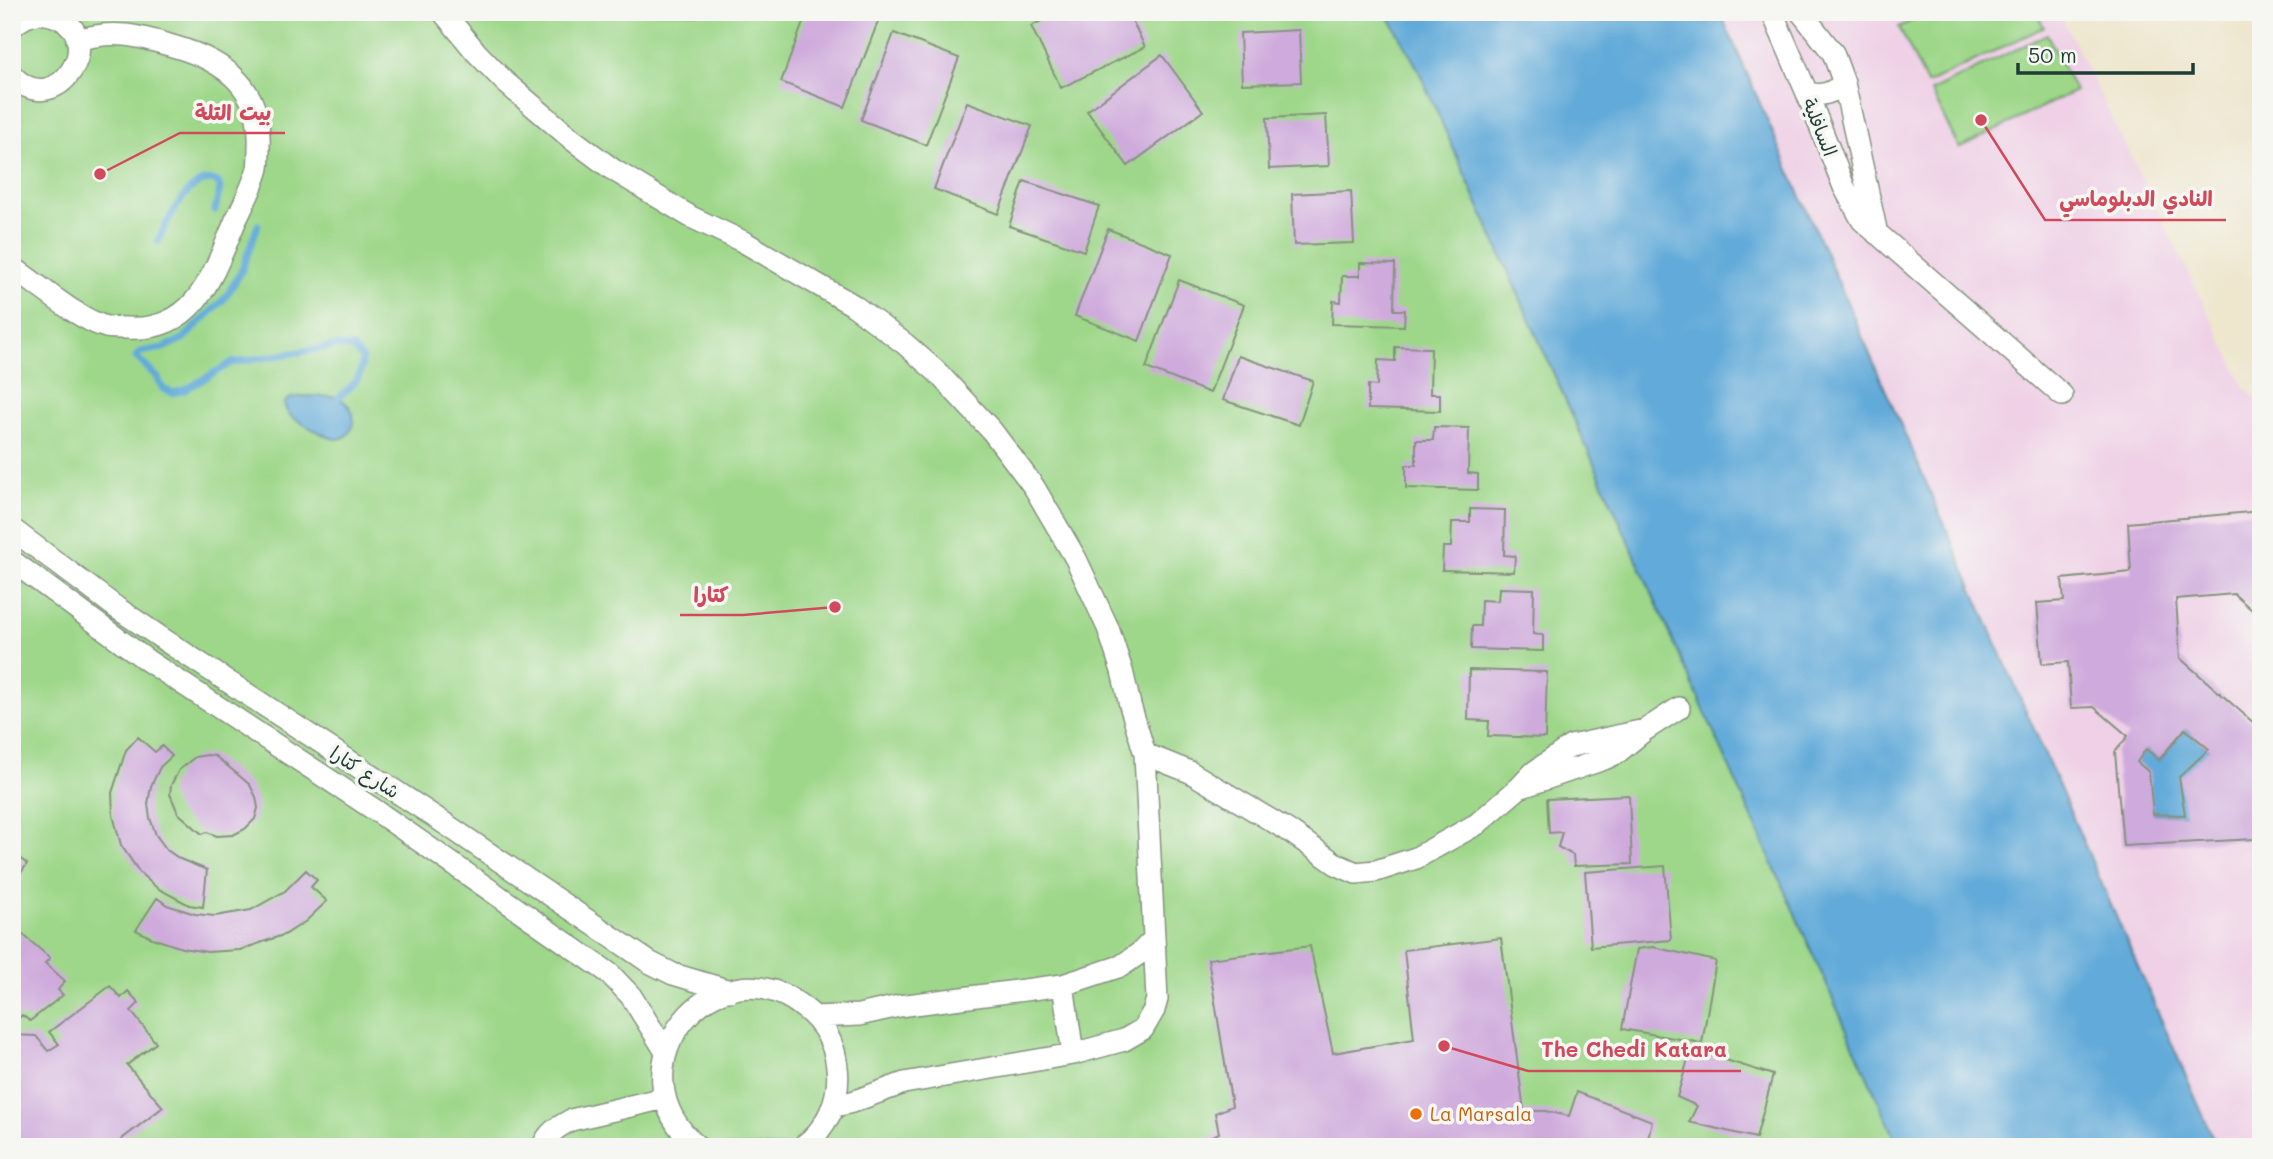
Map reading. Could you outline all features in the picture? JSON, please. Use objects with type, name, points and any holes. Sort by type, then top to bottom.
[{"type":"street","points":[[443,12],[505,82],[593,155],[672,206],[744,242],[853,305],[937,372],[992,431],[1034,487],[1076,559],[1108,628],[1122,671],[1145,754],[1149,810],[1152,941],[1157,999],[1143,1029],[1124,1040],[1073,1054],[904,1083],[835,1106],[813,1138],[802,1147]]},
{"type":"street","name":"السافلية","points":[[1772,12],[1844,187],[1862,220],[1877,236],[2062,395]]},
{"type":"street","name":"السافلية","points":[[1801,12],[1833,53],[1844,83],[1877,236]]},
{"type":"street","points":[[12,27],[32,14],[54,16],[64,21],[77,40],[79,53],[76,66],[69,77],[46,89],[24,84],[12,75]]},
{"type":"street","points":[[12,267],[80,314],[107,327],[141,329],[168,323],[194,304],[208,285],[258,167],[260,131],[252,101],[243,85],[221,66],[201,55],[131,35],[106,33],[77,40]]},
{"type":"street","points":[[1807,93],[1817,96],[1827,94],[1844,83]]},
{"type":"street","name":"شارع كتارا","points":[[12,529],[117,608],[438,819],[649,962],[673,974],[730,991]]},
{"type":"street","name":"شارع كتارا","points":[[12,561],[148,661],[378,812],[608,973],[631,996],[666,1052]]},
{"type":"street","points":[[1145,754],[1198,776],[1289,831],[1336,864],[1356,873],[1376,871],[1416,858],[1477,824],[1534,772],[1571,746],[1645,730],[1679,708]]},
{"type":"street","points":[[815,1017],[859,1015],[900,1006],[1063,985],[1121,965],[1140,953],[1152,941]]},
{"type":"street","points":[[1063,985],[1073,1054]]},
{"type":"street","points":[[698,1147],[674,1120],[665,1098],[663,1074],[666,1052],[675,1030],[690,1012],[708,999],[730,991],[753,989],[776,992],[797,1002],[815,1017],[831,1042],[838,1071],[835,1101],[827,1119]]},
{"type":"street","points":[[543,1147],[545,1138],[571,1120],[665,1098]]},
{"type":"shaded area","points":[[1720,12],[2059,12],[2244,385],[2261,405],[2261,1147],[2217,1147]]},
{"type":"green space","points":[[12,12],[1386,12],[1417,67],[1899,1147],[12,1147]]},
{"type":"green space","points":[[1929,12],[2036,12],[2044,27],[1927,84],[1899,27]]},
{"type":"green space","points":[[2047,34],[2075,91],[1959,148],[1931,91]]},
{"type":"water","points":[[1386,12],[1720,12],[2217,1147],[1899,1147],[1417,67]]},
{"type":"water","points":[[339,397],[350,407],[353,414],[350,432],[342,438],[334,439],[292,417],[286,411],[284,403],[291,398]]},
{"type":"water","points":[[2185,729],[2209,749],[2185,815],[2153,814],[2137,762],[2146,749],[2159,760]]},
{"type":"building","points":[[807,12],[860,12],[879,19],[845,107],[781,82]]},
{"type":"building","points":[[1059,12],[1128,12],[1145,47],[1061,88],[1031,26]]},
{"type":"building","points":[[1299,30],[1301,82],[1242,84],[1240,33]]},
{"type":"building","points":[[894,33],[959,58],[926,145],[861,120]]},
{"type":"building","points":[[1162,55],[1203,111],[1128,166],[1087,111]]},
{"type":"building","points":[[967,102],[1032,126],[998,214],[934,189]]},
{"type":"building","points":[[1326,115],[1329,166],[1269,169],[1267,118]]},
{"type":"building","points":[[1024,181],[1099,206],[1084,251],[1009,226]]},
{"type":"building","points":[[1351,191],[1354,243],[1294,245],[1292,194]]},
{"type":"building","points":[[1108,229],[1172,254],[1139,341],[1075,316]]},
{"type":"building","points":[[1360,263],[1395,264],[1394,310],[1405,310],[1404,326],[1332,324],[1333,301],[1341,302],[1342,276],[1360,276]]},
{"type":"building","points":[[1179,280],[1244,305],[1210,393],[1146,368]]},
{"type":"building","points":[[1395,347],[1431,348],[1430,394],[1440,394],[1440,411],[1368,409],[1368,385],[1377,386],[1378,360],[1395,361]]},
{"type":"building","points":[[1238,356],[1313,381],[1299,425],[1223,400]]},
{"type":"building","points":[[1434,427],[1469,428],[1468,473],[1478,474],[1478,490],[1406,488],[1406,465],[1416,465],[1416,440],[1433,440]]},
{"type":"building","points":[[1470,509],[1505,510],[1504,555],[1515,556],[1514,572],[1442,570],[1443,547],[1451,547],[1452,522],[1470,522]]},
{"type":"building","points":[[2261,511],[2261,618],[2234,594],[2176,599],[2180,658],[2256,725],[2261,720],[2261,833],[2255,839],[2123,846],[2115,752],[2128,736],[2094,707],[2071,708],[2068,662],[2042,664],[2037,603],[2064,601],[2062,579],[2131,572],[2128,523]],"holes":[[[2185,729],[2209,749],[2179,777],[2185,815],[2153,814],[2149,772],[2137,762],[2146,749],[2159,760]]]},
{"type":"building","points":[[1499,588],[1534,589],[1533,634],[1543,635],[1543,651],[1471,649],[1472,626],[1480,626],[1481,600],[1498,601]]},
{"type":"building","points":[[1469,670],[1547,672],[1545,738],[1488,736],[1489,721],[1468,720]]},
{"type":"building","points":[[138,737],[155,752],[162,746],[172,756],[160,767],[151,786],[148,804],[150,818],[156,835],[167,850],[180,859],[207,870],[203,907],[189,905],[157,888],[140,873],[121,845],[113,815],[112,793],[126,750]]},
{"type":"building","points":[[215,756],[250,785],[256,797],[258,808],[255,819],[245,829],[233,835],[217,836],[207,832],[202,834],[178,813],[170,794],[171,785],[179,770],[195,757]]},
{"type":"building","points":[[1629,795],[1632,864],[1574,866],[1573,855],[1558,847],[1562,832],[1549,833],[1547,799]]},
{"type":"building","points":[[12,852],[27,864],[12,886]]},
{"type":"building","points":[[1665,866],[1671,940],[1591,947],[1585,872]]},
{"type":"building","points":[[306,870],[317,880],[311,887],[327,901],[306,921],[286,934],[240,950],[207,952],[182,948],[136,930],[157,898],[167,905],[195,914],[215,916],[251,910],[285,891]]},
{"type":"building","points":[[12,925],[50,958],[45,963],[65,981],[58,990],[63,995],[30,1021],[22,1015],[12,1024]]},
{"type":"building","points":[[1501,938],[1524,1111],[1546,1111],[1569,1116],[1577,1092],[1652,1121],[1646,1147],[1191,1147],[1219,1133],[1215,1113],[1232,1106],[1208,959],[1310,946],[1333,1053],[1414,1039],[1404,950]]},
{"type":"building","points":[[1653,947],[1716,961],[1702,1043],[1622,1029],[1637,949]]},
{"type":"building","points":[[110,986],[121,998],[128,991],[139,1003],[131,1011],[156,1043],[127,1065],[163,1107],[122,1139],[123,1147],[12,1147],[12,1035],[36,1036],[48,1051],[59,1044],[49,1032]]},
{"type":"building","points":[[1691,1049],[1773,1075],[1756,1138],[1689,1122],[1697,1106],[1677,1097]]},
{"type":"building","points":[[1727,1142],[1744,1146],[1725,1147]]},
{"type":"waterway","points":[[158,241],[181,200],[198,183],[208,180],[218,182],[220,188],[215,210]]},
{"type":"waterway","points":[[258,225],[241,272],[225,298],[183,339],[163,348],[140,352],[136,357],[158,378],[163,389],[173,393],[185,390],[231,363],[336,346],[353,348],[362,358],[361,372],[353,385],[339,397]]},
{"type":"place","name":"النادي الدبلوماسي","points":[[1981,120]]},
{"type":"place","name":"بيت التلة","points":[[100,174]]},
{"type":"place","name":"كتارا","points":[[835,607]]},
{"type":"place","name":"The Chedi Katara","points":[[1444,1046]]},
{"type":"place","name":"La Marsala","points":[[1416,1114]]}]
